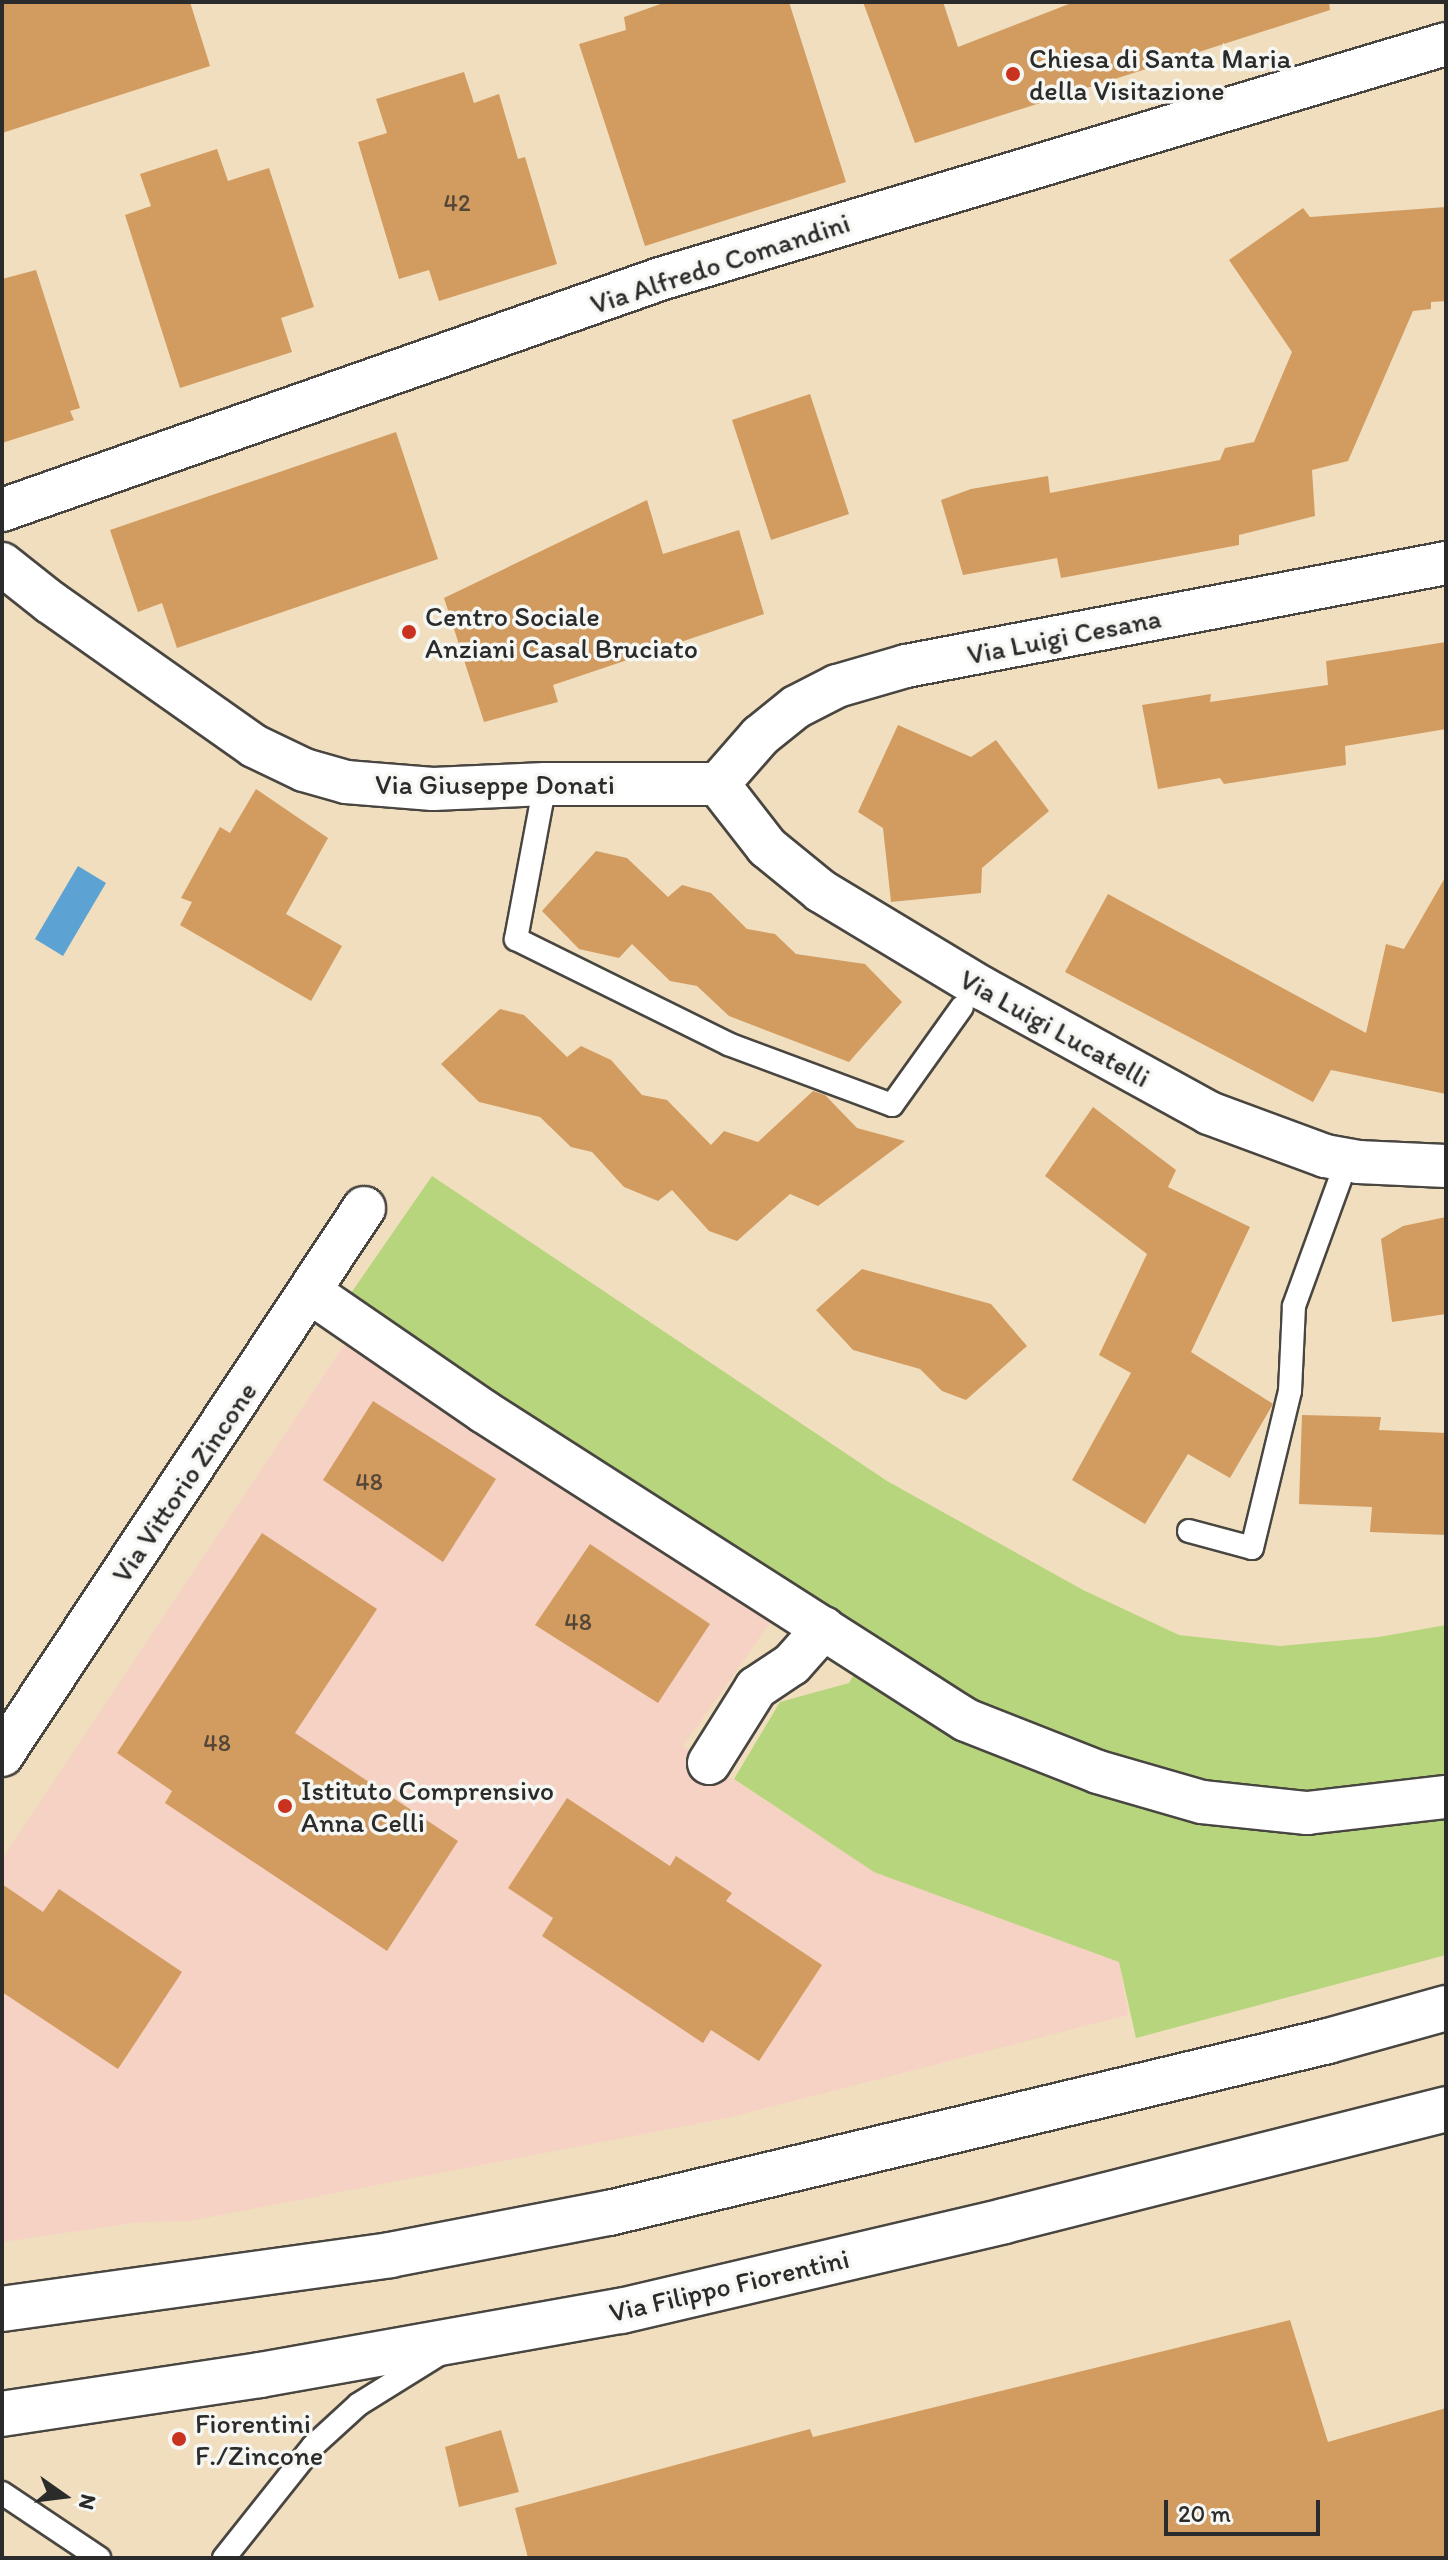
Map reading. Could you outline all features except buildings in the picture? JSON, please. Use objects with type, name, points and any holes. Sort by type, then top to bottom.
[{"type":"main road","points":[[2,2309],[390,2255],[609,2213],[1297,2049],[1446,2008]]},
{"type":"main road","name":"Via Filippo Fiorentini","points":[[2,2414],[462,2340],[621,2311],[989,2225],[1446,2109]]},
{"type":"street","name":"Via Alfredo Comandini","points":[[2,510],[660,279],[1446,44]]},
{"type":"street","name":"Via Luigi Cesana","points":[[718,784],[760,736],[796,707],[837,686],[906,666],[1446,563]]},
{"type":"street","name":"Via Giuseppe Donati","points":[[2,564],[50,602],[254,746],[304,770],[346,782],[391,788],[718,784]]},
{"type":"street","name":"Via Luigi Lucatelli","points":[[718,784],[767,847],[821,891],[955,972],[1209,1113],[1299,1148],[1347,1160],[1446,1166]]},
{"type":"street","name":"Via Vittorio Zincone","points":[[2,1755],[364,1208]]},
{"type":"street","points":[[310,1292],[483,1411],[966,1720],[1098,1772],[1202,1802],[1307,1813],[1446,1797]]},
{"type":"street","points":[[709,1763],[756,1688],[792,1664],[824,1628]]},
{"type":"lane","points":[[545,784],[516,939],[728,1044],[892,1105],[962,1007]]},
{"type":"lane","points":[[1189,1531],[1252,1548],[1290,1391],[1294,1306],[1347,1160]]},
{"type":"lane","points":[[224,2558],[313,2446],[347,2415],[462,2340]]},
{"type":"lane","points":[[2,2493],[99,2558]]},
{"type":"shaded area","points":[[346,1342],[770,1623],[683,1746],[874,1872],[1119,1962],[1128,2015],[727,2118],[189,2221],[140,2222],[2,2242],[2,1859]]},
{"type":"green space","points":[[432,1176],[887,1481],[1083,1590],[1179,1635],[1280,1646],[1379,1637],[1446,1625],[1446,1955],[1136,2038],[1119,1962],[874,1872],[734,1779],[780,1702],[849,1683],[874,1641],[481,1395],[349,1296]]},
{"type":"water","points":[[78,866],[106,883],[63,956],[35,939]]},
{"type":"place","name":"Chiesa di Santa Maria della Visitazione","points":[[1013,74]]},
{"type":"place","name":"Centro Sociale Anziani Casal Bruciato","points":[[409,632]]},
{"type":"place","name":"Istituto Comprensivo Anna Celli","points":[[285,1806]]},
{"type":"place","name":"Fiorentini F./Zincone","points":[[179,2439]]}]
